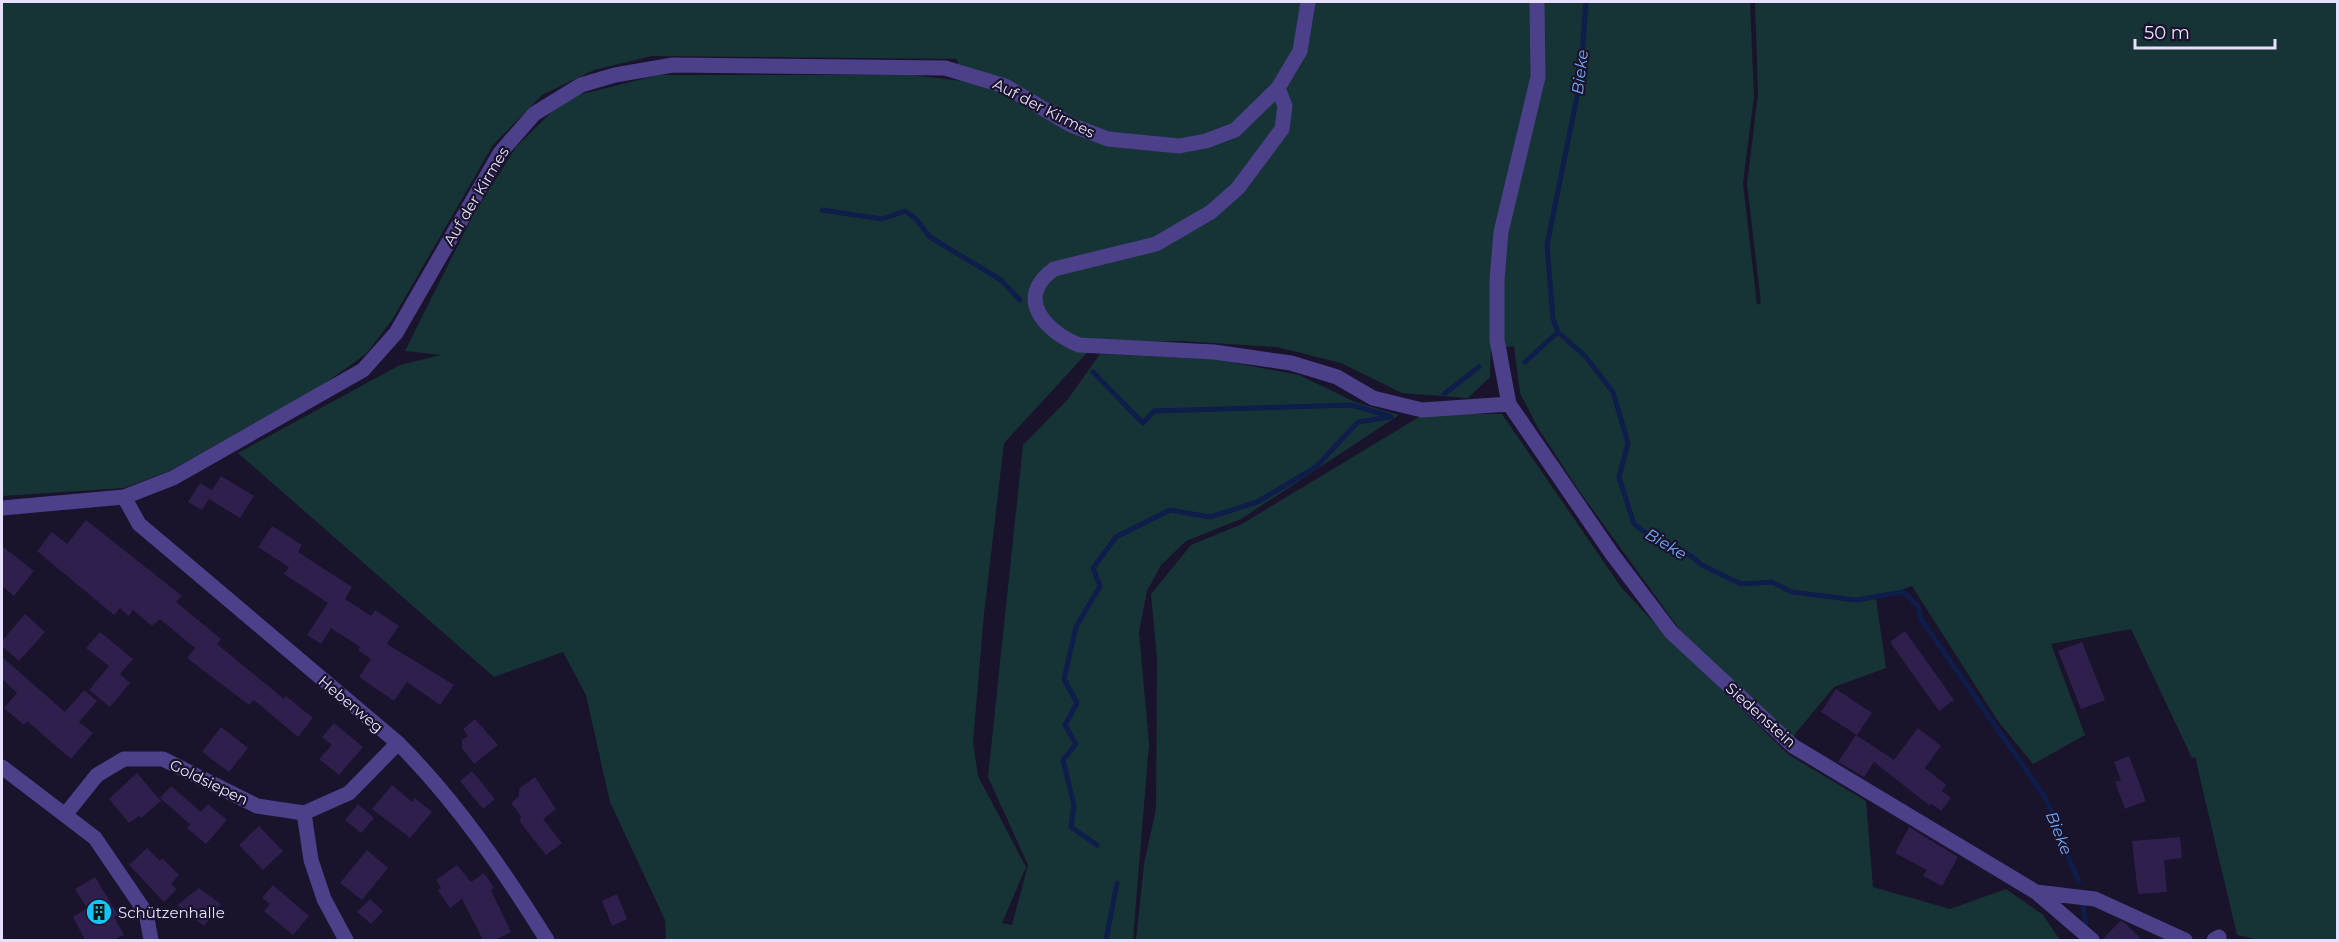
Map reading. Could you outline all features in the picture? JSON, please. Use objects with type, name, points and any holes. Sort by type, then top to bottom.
[{"type":"street","name":"Auf der Kirmes","points":[[2,508],[124,497],[173,478],[363,370],[380,354],[396,333],[500,153],[534,114],[581,85],[615,75],[673,65],[945,68],[1005,86],[1071,124],[1108,139],[1179,146],[1206,141],[1235,130],[1278,88],[1300,51],[1308,2]]},
{"type":"street","points":[[1278,88],[1286,106],[1282,129],[1238,188],[1211,212],[1156,244],[1054,269],[1044,276],[1036,294],[1041,318],[1059,336],[1078,345],[1214,352],[1291,363],[1337,377],[1373,398],[1422,410],[1509,404],[1497,340],[1497,280],[1501,232],[1539,77],[1537,2]]},
{"type":"street","name":"Siedenstein","points":[[1509,404],[1641,595],[1671,632],[1793,746],[2036,892],[2092,940]]},
{"type":"street","name":"Heberweg","points":[[124,497],[140,524],[398,743],[419,764],[509,880],[547,940]]},
{"type":"street","points":[[346,940],[321,889],[311,860],[304,813],[349,793],[398,743]]},
{"type":"street","name":"Goldsiepen","points":[[65,815],[97,775],[124,759],[163,759],[257,806],[304,813]]},
{"type":"street","points":[[2,767],[95,838],[146,913],[151,940]]},
{"type":"street","points":[[2036,892],[2095,899],[2185,940]]},
{"type":"green space","points":[[2,2],[1750,2],[1754,96],[1743,183],[1757,305],[1761,303],[1747,184],[1758,94],[1755,2],[2337,2],[2337,940],[2260,940],[2237,935],[2195,757],[2192,758],[2131,629],[2051,644],[2085,735],[2033,764],[1998,721],[1912,586],[1876,599],[1886,668],[1834,687],[1794,735],[1795,742],[1680,630],[1580,492],[1538,428],[1520,393],[1514,346],[1491,349],[1490,377],[1468,398],[1402,393],[1341,363],[1277,347],[1181,341],[1096,343],[1004,443],[984,614],[973,742],[978,776],[1026,867],[1002,923],[1012,925],[1028,865],[988,777],[1023,445],[1068,399],[1100,354],[1213,359],[1299,375],[1355,402],[1399,415],[1241,519],[1186,541],[1161,565],[1147,591],[1139,632],[1149,744],[1133,940],[666,940],[665,920],[610,802],[586,695],[563,652],[494,677],[238,453],[400,365],[441,355],[405,351],[473,215],[516,147],[566,98],[659,75],[912,75],[962,81],[957,59],[652,56],[594,70],[542,95],[493,145],[392,320],[366,354],[318,388],[169,471],[124,488],[2,496]]},
{"type":"green space","points":[[1424,414],[1502,414],[1621,587],[1668,638],[1789,755],[1866,801],[1873,887],[1950,909],[2006,889],[2043,915],[2060,940],[1136,940],[1144,864],[1156,809],[1157,659],[1151,594],[1191,545],[1242,524]]},
{"type":"building","points":[[221,476],[254,496],[240,518],[209,499],[202,510],[188,502],[200,483],[212,490]]},
{"type":"building","points":[[86,520],[182,596],[176,602],[221,639],[217,644],[284,699],[286,696],[313,718],[298,737],[254,700],[249,705],[187,658],[195,648],[160,619],[152,626],[133,610],[129,616],[120,608],[114,615],[37,551],[52,532],[67,544]]},
{"type":"building","points":[[272,526],[302,545],[298,552],[352,587],[345,599],[371,616],[375,610],[399,626],[387,644],[454,685],[440,705],[407,682],[394,701],[359,677],[371,659],[358,650],[360,647],[331,628],[321,644],[307,635],[328,603],[284,574],[289,567],[258,547]]},
{"type":"building","points":[[2,546],[34,571],[14,596],[2,586]]},
{"type":"building","points":[[25,614],[45,632],[19,661],[2,646],[2,641]]},
{"type":"building","points":[[1905,631],[1954,700],[1939,711],[1890,642]]},
{"type":"building","points":[[100,632],[133,659],[120,674],[130,683],[110,707],[89,690],[109,666],[86,648]]},
{"type":"building","points":[[2082,642],[2105,700],[2081,709],[2058,651]]},
{"type":"building","points":[[2,657],[65,712],[84,690],[97,701],[79,722],[93,733],[71,759],[27,721],[24,725],[4,708],[17,693],[2,679]]},
{"type":"building","points":[[1836,689],[1872,713],[1857,735],[1821,712]]},
{"type":"building","points":[[475,719],[498,745],[474,764],[462,748],[462,740],[468,736],[463,729]]},
{"type":"building","points":[[334,723],[363,747],[339,775],[319,759],[332,745],[322,737]]},
{"type":"building","points":[[221,727],[248,748],[229,772],[202,752]]},
{"type":"building","points":[[1918,728],[1941,746],[1925,768],[1946,785],[1942,791],[1951,798],[1941,811],[1931,803],[1930,806],[1874,762],[1864,777],[1838,762],[1856,735],[1894,760]]},
{"type":"building","points":[[2129,756],[2146,801],[2125,809],[2115,782],[2121,780],[2114,762]]},
{"type":"building","points":[[472,771],[495,799],[483,809],[460,781]]},
{"type":"building","points":[[137,773],[161,801],[141,818],[139,816],[129,823],[109,799]]},
{"type":"building","points":[[535,777],[556,809],[543,819],[562,843],[546,855],[520,822],[521,816],[511,803],[519,796],[519,789]]},
{"type":"building","points":[[392,785],[412,802],[415,798],[432,812],[410,838],[372,809]]},
{"type":"building","points":[[171,786],[201,812],[208,804],[227,820],[206,844],[187,828],[190,824],[160,798]]},
{"type":"building","points":[[358,804],[374,818],[361,833],[345,820]]},
{"type":"building","points":[[259,826],[283,851],[263,870],[239,845]]},
{"type":"building","points":[[1909,827],[1958,857],[1942,886],[1923,876],[1927,870],[1895,853]]},
{"type":"building","points":[[2180,837],[2182,858],[2164,860],[2167,892],[2138,894],[2132,841]]},
{"type":"building","points":[[147,848],[160,861],[162,858],[179,875],[171,884],[177,889],[164,902],[129,865]]},
{"type":"building","points":[[367,850],[388,868],[362,900],[340,883]]},
{"type":"building","points":[[457,865],[471,882],[484,873],[494,888],[491,890],[511,932],[495,940],[483,940],[462,899],[450,908],[438,890],[441,888],[436,880]]},
{"type":"building","name":"Schützenhalle","points":[[95,877],[118,915],[114,917],[124,935],[113,940],[85,940],[73,917],[87,908],[75,889]]},
{"type":"building","points":[[273,885],[309,916],[293,935],[264,911],[270,904],[262,898]]},
{"type":"building","points":[[199,888],[221,904],[204,926],[177,905]]},
{"type":"building","points":[[617,894],[627,919],[612,926],[602,901]]},
{"type":"building","points":[[370,899],[383,911],[371,924],[357,912]]},
{"type":"building","points":[[2120,921],[2125,923],[2142,940],[2102,940]]},
{"type":"waterway","name":"Bieke","points":[[1586,2],[1580,82],[1547,245],[1553,319],[1558,332],[1585,356],[1613,392],[1628,443],[1619,477],[1634,524],[1658,542],[1687,553],[1702,565],[1741,584],[1772,582],[1792,592],[1856,600],[1903,592],[1918,606],[1921,619],[2044,796],[2057,822],[2064,848],[2079,881]]},
{"type":"waterway","points":[[822,210],[882,219],[905,211],[916,219],[930,237],[1001,280],[1020,300]]},
{"type":"waterway","points":[[1525,362],[1558,332]]},
{"type":"waterway","points":[[1444,394],[1479,367]]},
{"type":"waterway","points":[[1093,372],[1143,423],[1154,411],[1351,405],[1390,416]]},
{"type":"waterway","points":[[1097,845],[1071,827],[1074,805],[1063,760],[1076,744],[1065,725],[1077,703],[1064,679],[1076,627],[1100,586],[1093,568],[1116,537],[1170,510],[1210,517],[1257,502],[1316,467],[1358,422],[1391,417]]},
{"type":"waterway","points":[[1106,940],[1117,883]]},
{"type":"waterway","name":"Bieke","points":[[2083,904],[2086,927]]},
{"type":"place","name":"Schützenhalle","points":[[99,912]]}]
